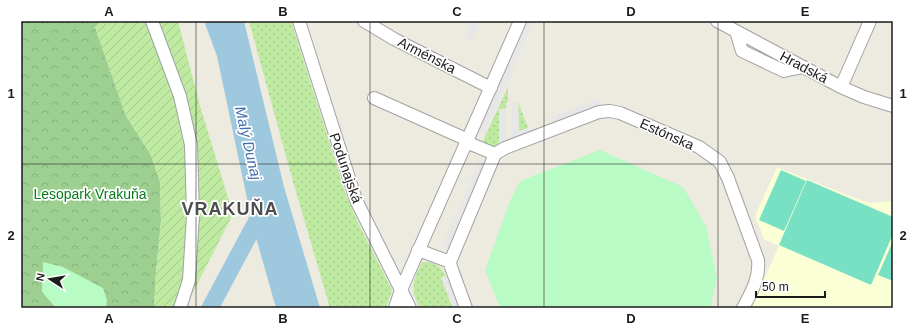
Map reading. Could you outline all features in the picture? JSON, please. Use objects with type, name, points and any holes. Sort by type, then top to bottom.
[{"type":"street","points":[[152,21],[180,96],[191,145],[193,215],[189,280],[180,308]]},
{"type":"street","name":"Podunajská","points":[[299,21],[356,200],[410,308]]},
{"type":"street","name":"Arménska","points":[[364,21],[394,39],[491,88]]},
{"type":"street","points":[[395,308],[400,290],[520,21]]},
{"type":"street","name":"Hradská","points":[[717,21],[841,87],[864,97],[893,106]]},
{"type":"street","points":[[841,87],[870,21]]},
{"type":"street","points":[[374,98],[495,154],[450,262],[466,308]]},
{"type":"street","name":"Estónska","points":[[495,154],[505,148],[599,112],[610,111],[620,112],[704,150],[720,162],[728,178],[758,260],[759,270],[754,286],[743,308]]},
{"type":"street","points":[[418,250],[450,262]]},
{"type":"shaded area","points":[[472,21],[481,21],[472,41],[464,37]]},
{"type":"shaded area","points":[[525,21],[534,21],[485,133],[476,130]]},
{"type":"shaded area","points":[[598,99],[601,105],[553,124],[550,118]]},
{"type":"shaded area","points":[[512,102],[518,102],[519,131],[528,128],[530,136],[512,142]]},
{"type":"shaded area","points":[[499,109],[506,109],[506,143],[499,143]]},
{"type":"shaded area","points":[[479,161],[487,164],[449,251],[442,247]]},
{"type":"shaded area","points":[[777,167],[870,203],[893,201],[893,308],[751,308],[779,246],[764,239],[755,216]]},
{"type":"shaded area","points":[[449,275],[462,308],[453,308],[441,278]]},
{"type":"green space","name":"Lesopark Vrakuňa","points":[[21,21],[102,21],[95,27],[126,116],[151,155],[160,182],[161,221],[154,308],[21,308]]},
{"type":"green space","points":[[102,21],[178,21],[200,106],[233,214],[185,308],[154,308],[161,221],[160,182],[151,155],[126,116],[95,27]]},
{"type":"green space","points":[[249,21],[291,21],[346,195],[360,227],[392,290],[386,308],[330,308],[292,178]]},
{"type":"green space","points":[[508,87],[508,102],[506,103],[506,109],[499,109],[499,143],[506,143],[500,146],[491,146],[482,143]]},
{"type":"green space","points":[[518,102],[528,128],[519,131]]},
{"type":"green space","points":[[600,150],[683,187],[706,226],[717,278],[710,308],[500,308],[485,270],[510,201],[520,181]]},
{"type":"green space","points":[[781,170],[806,181],[784,231],[759,220]]},
{"type":"green space","points":[[807,180],[893,217],[893,234],[871,285],[779,245]]},
{"type":"green space","points":[[893,241],[893,281],[878,275]]},
{"type":"green space","points":[[43,262],[63,267],[103,288],[107,300],[106,308],[56,308],[42,292]]},
{"type":"green space","points":[[423,262],[437,265],[446,276],[441,278],[453,308],[420,308],[415,296],[414,286],[416,276]]},
{"type":"water","name":"Malý Dunaj","points":[[204,21],[244,21],[284,187],[320,308],[276,308],[253,227],[217,56]]},
{"type":"waterway","points":[[210,308],[263,209]]},
{"type":"district","name":"VRAKUŇA","points":[[230,209]]}]
